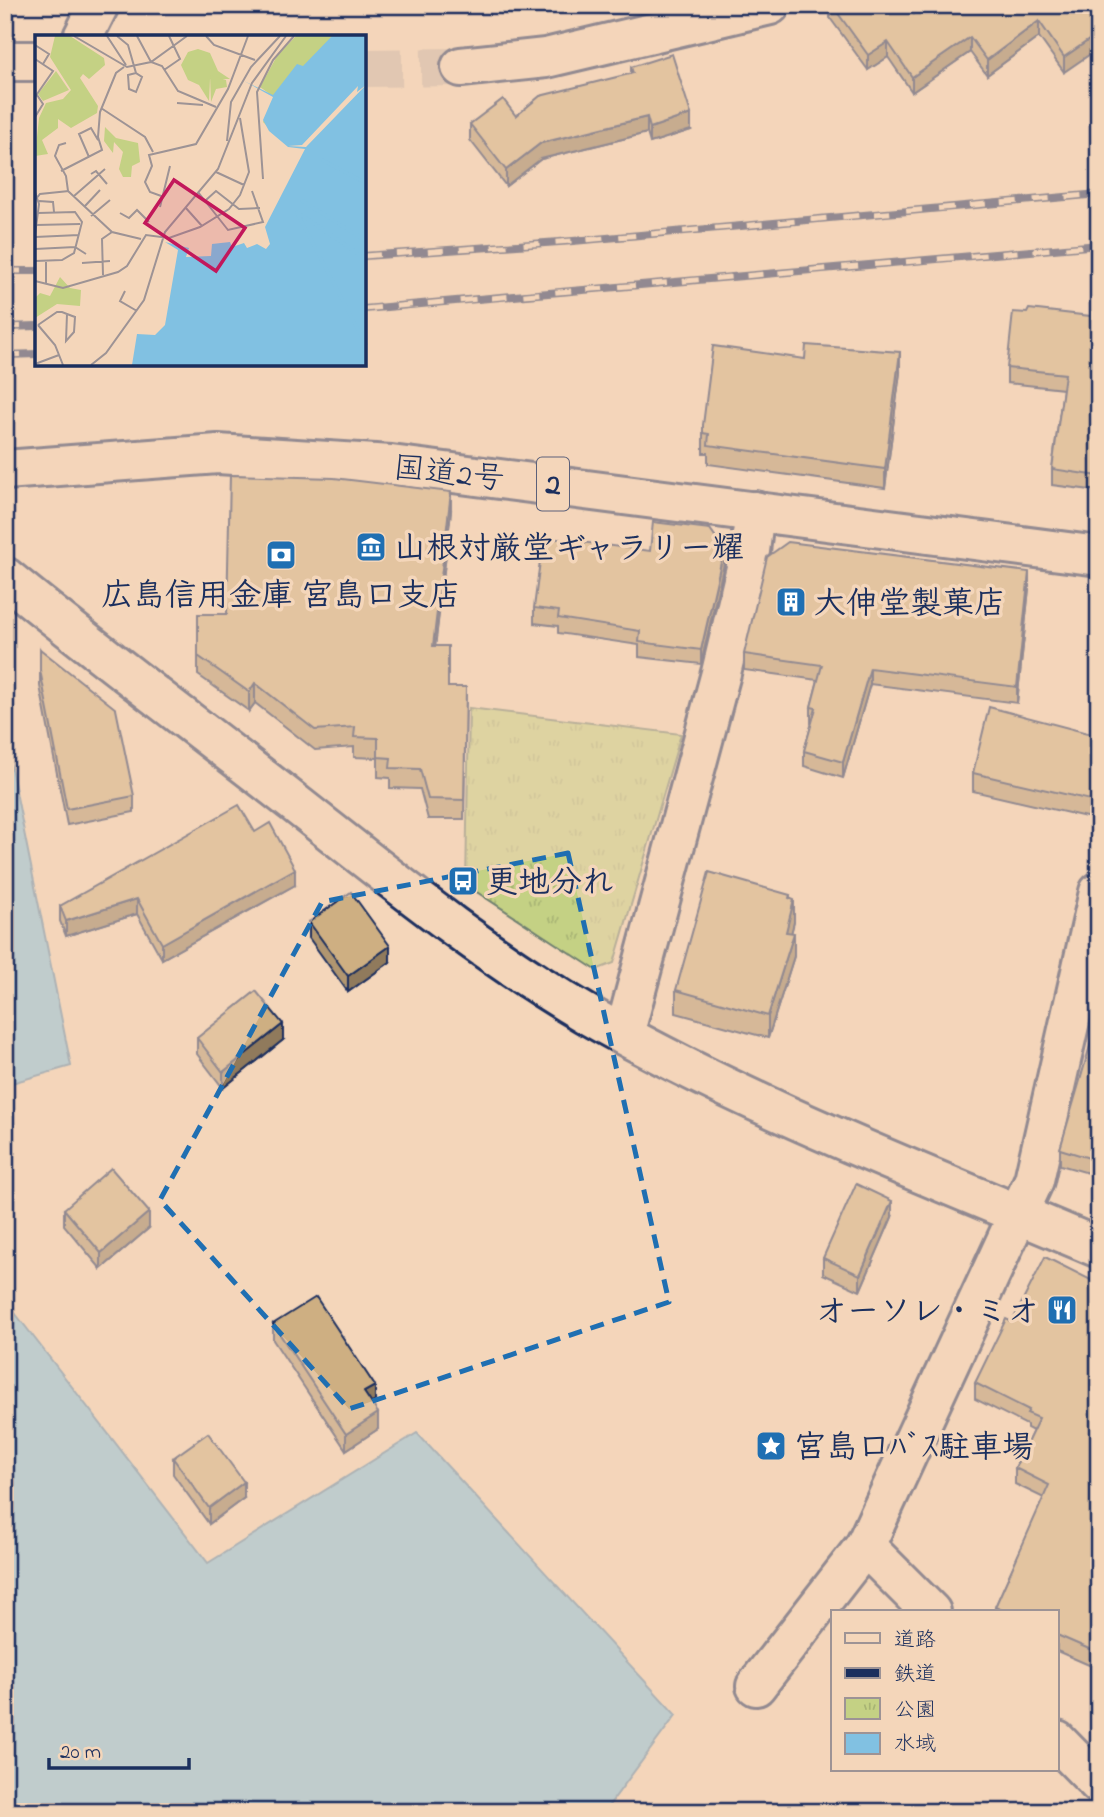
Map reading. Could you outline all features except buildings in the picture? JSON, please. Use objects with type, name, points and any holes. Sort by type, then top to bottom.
[{"type":"main road","points":[[84,35],[99,5]]},
{"type":"main road","points":[[461,68],[546,58],[679,16],[770,5]]},
{"type":"main road","points":[[5,61],[35,61]]},
{"type":"main road","name":"国道2号","points":[[5,470],[166,456],[269,456],[391,465],[1099,555]]},
{"type":"main road","points":[[624,1035],[721,673],[750,551],[755,511]]},
{"type":"main road","points":[[5,577],[422,903],[502,961],[624,1035],[759,1102],[1099,1248]]},
{"type":"main road","points":[[756,1686],[865,1546],[1034,1180],[1099,892]]},
{"type":"main road","points":[[865,1546],[929,1610]]},
{"type":"main road","points":[[1058,1742],[1099,1784]]},
{"type":"highlighted area","points":[[568,853],[669,1302],[349,1409],[160,1200],[322,902]]},
{"type":"green space","points":[[469,708],[681,734],[614,963],[596,970],[466,885]]},
{"type":"water","points":[[5,737],[71,1066],[5,1085]]},
{"type":"water","points":[[5,1300],[208,1563],[417,1433],[676,1715],[604,1812],[5,1812]]},
{"type":"tunnel","points":[[366,68],[461,67]]},
{"type":"railway","points":[[366,256],[573,241],[1099,194]]},
{"type":"railway","points":[[366,309],[1099,245]]},
{"type":"railway","points":[[5,271],[35,271]]},
{"type":"railway","points":[[5,327],[35,326]]},
{"type":"railway","points":[[5,355],[35,354]]},
{"type":"place","name":"山根対厳堂ギャラリー耀","points":[[371,547]]},
{"type":"place","name":"広島信用金庫 宮島口支店","points":[[281,555]]},
{"type":"place","name":"大伸堂製菓店","points":[[791,602]]},
{"type":"place","name":"更地分れ","points":[[463,881]]},
{"type":"place","name":"オーソレ・ミオ","points":[[1062,1310]]},
{"type":"place","name":"宮島口ﾊﾞｽ駐車場","points":[[771,1446]]}]
